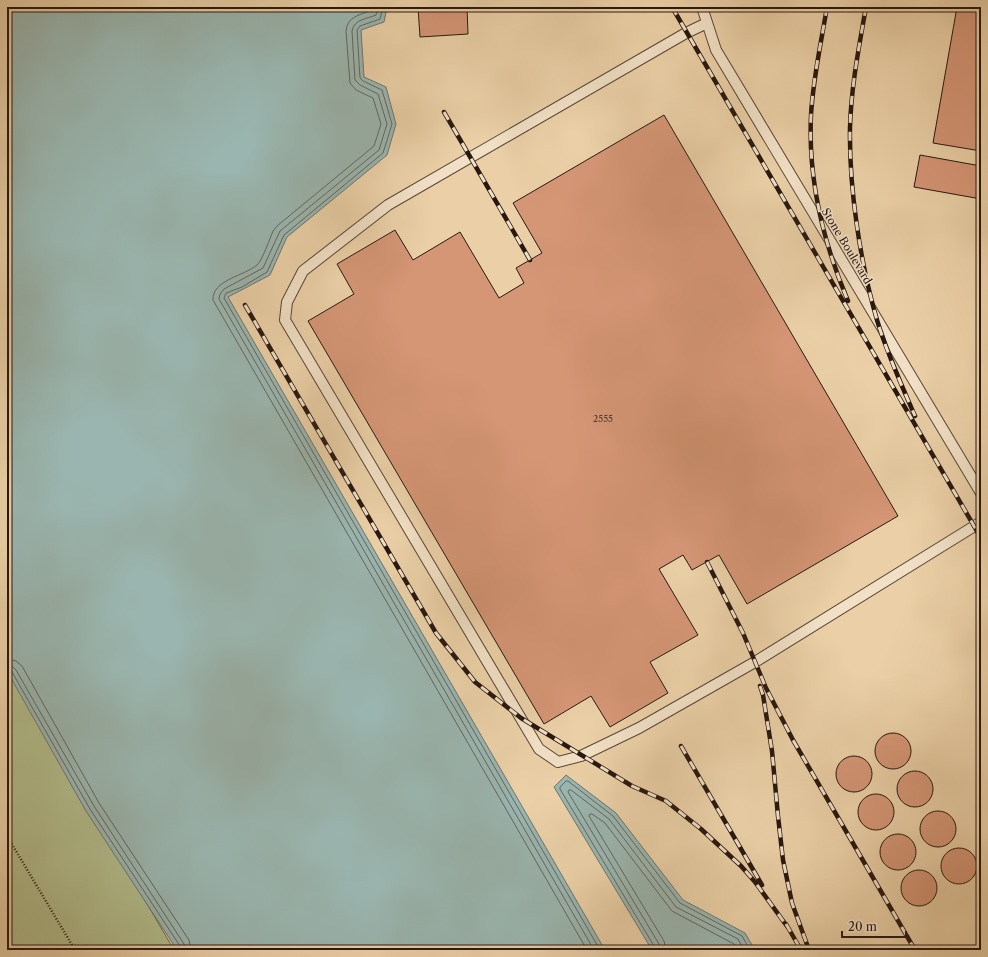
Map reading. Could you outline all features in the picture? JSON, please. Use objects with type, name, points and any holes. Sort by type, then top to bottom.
[{"type":"lane","name":"Stone Boulevard","points":[[702,7],[716,50],[981,493]]},
{"type":"lane","points":[[707,23],[673,41],[388,205],[303,271],[287,302],[285,320],[539,749],[558,762],[582,756],[646,724],[755,662],[981,522]]},
{"type":"path","points":[[7,836],[75,950]]},
{"type":"green space","points":[[7,664],[174,950],[7,950]]},
{"type":"water","points":[[7,7],[387,7],[384,22],[361,30],[364,77],[386,87],[396,124],[387,155],[287,237],[270,275],[228,297],[605,950],[177,950],[86,811],[7,671]]},
{"type":"water","points":[[566,775],[616,813],[683,900],[745,933],[755,950],[652,950],[554,787]]},
{"type":"building","points":[[418,7],[467,7],[468,34],[420,37]]},
{"type":"building","points":[[957,7],[981,7],[981,151],[933,143]]},
{"type":"building","points":[[664,115],[898,516],[747,604],[719,555],[692,570],[683,555],[659,569],[698,635],[650,662],[668,693],[610,727],[591,696],[544,724],[308,321],[354,294],[337,264],[395,230],[413,260],[460,232],[499,298],[524,283],[516,268],[542,253],[513,203]]},
{"type":"building","points":[[920,155],[981,166],[981,199],[914,187]]},
{"type":"building","points":[[897,733],[906,738],[910,744],[910,758],[906,764],[897,769],[889,769],[880,764],[876,758],[875,747],[880,738],[886,734]]},
{"type":"building","points":[[858,756],[867,761],[871,767],[871,781],[867,787],[858,792],[850,792],[841,787],[837,781],[836,770],[841,761],[847,757]]},
{"type":"building","points":[[919,771],[928,776],[932,782],[932,796],[928,802],[919,807],[911,807],[902,802],[898,796],[897,785],[902,776],[908,772]]},
{"type":"building","points":[[880,794],[889,799],[893,805],[893,819],[889,825],[880,830],[872,830],[863,825],[859,819],[858,808],[863,799],[869,795]]},
{"type":"building","points":[[942,811],[951,816],[955,822],[955,836],[951,842],[942,847],[934,847],[925,842],[921,836],[920,825],[925,816],[931,812]]},
{"type":"building","points":[[902,834],[911,839],[915,845],[915,859],[911,865],[902,870],[894,870],[885,865],[881,859],[880,848],[885,839],[891,835]]},
{"type":"building","points":[[963,848],[972,853],[976,859],[976,873],[972,879],[963,884],[955,884],[946,879],[942,873],[941,862],[946,853],[952,849]]},
{"type":"building","points":[[923,870],[932,875],[936,881],[936,895],[932,901],[923,906],[915,906],[906,901],[902,895],[901,884],[906,875],[912,871]]},
{"type":"railway","points":[[672,7],[981,538]]},
{"type":"railway","points":[[827,7],[812,102],[812,163],[819,210],[831,256],[848,301]]},
{"type":"railway","points":[[866,7],[852,97],[850,128],[851,175],[861,250],[871,298],[881,332],[899,380],[915,416]]},
{"type":"railway","points":[[444,112],[530,260]]},
{"type":"railway","points":[[245,305],[436,633],[475,682],[521,718],[632,786],[666,801],[701,829],[741,866],[755,882],[789,929]]},
{"type":"railway","points":[[707,562],[743,633],[766,688],[793,740],[915,950]]},
{"type":"railway","points":[[760,686],[763,695],[772,751],[783,860],[792,903],[809,950]]},
{"type":"railway","points":[[681,746],[762,885]]},
{"type":"railway","points":[[786,924],[801,950]]}]
